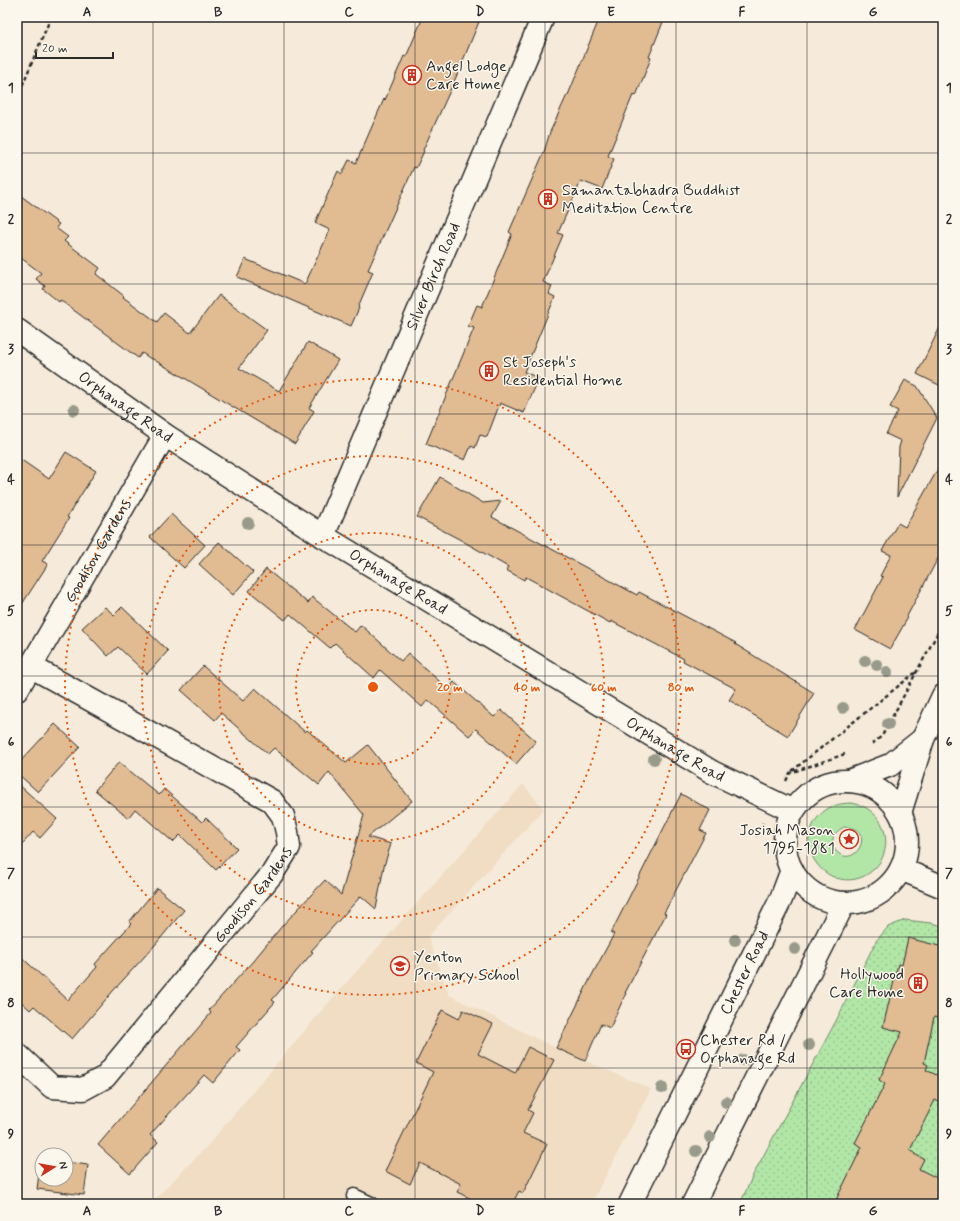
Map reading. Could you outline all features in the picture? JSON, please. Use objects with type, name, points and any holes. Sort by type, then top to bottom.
[{"type":"main road","name":"Silver Birch Road","points":[[323,536],[543,17]]},
{"type":"main road","name":"Orphanage Road","points":[[17,330],[165,435],[323,536],[712,772],[784,807]]},
{"type":"main road","name":"Goodison Gardens","points":[[17,690],[165,435]]},
{"type":"main road","name":"Goodison Gardens","points":[[17,1054],[52,1087],[82,1089],[105,1077],[272,874],[289,847],[288,832],[283,816],[272,801],[30,666]]},
{"type":"main road","points":[[900,813],[923,739],[943,696]]},
{"type":"main road","points":[[849,781],[890,765],[923,739]]},
{"type":"main road","points":[[849,781],[864,784],[878,790],[891,800],[900,813],[907,835],[905,858],[894,881],[883,891],[871,898],[858,902],[844,903],[828,900],[813,893],[801,883],[792,870],[787,855],[785,840],[788,825],[784,807],[804,798],[817,788],[833,782],[849,781]]},
{"type":"main road","points":[[901,868],[943,887]]},
{"type":"main road","name":"Chester Road","points":[[630,1204],[781,899],[792,870]]},
{"type":"main road","points":[[693,1204],[844,903]]},
{"type":"lane","points":[[354,1196],[371,1204]]},
{"type":"path","points":[[17,98],[51,17]]},
{"type":"path","points":[[869,746],[882,736],[943,623]]},
{"type":"path","points":[[756,836],[784,807],[790,773],[917,671]]},
{"type":"path","points":[[790,773],[848,753]]},
{"type":"shaded area","name":"Yenton Primary School","points":[[523,784],[544,809],[428,937],[449,995],[556,1048],[651,1089],[591,1204],[150,1204],[208,1145],[323,1009]]},
{"type":"green space","points":[[852,803],[863,806],[879,819],[883,826],[886,842],[883,857],[873,870],[864,876],[846,880],[836,878],[820,868],[814,860],[810,850],[809,838],[813,825],[820,814],[834,806]],"holes":[[[845,827],[855,829],[860,834],[862,840],[860,847],[850,856],[843,856],[834,848],[834,837],[838,831]]]},
{"type":"green space","points":[[905,920],[943,926],[943,1204],[740,1204],[753,1175],[837,1019],[876,941],[888,927]]},
{"type":"building","points":[[423,17],[481,17],[454,82],[423,150],[424,151],[416,168],[414,167],[368,270],[373,272],[351,326],[237,277],[245,259],[305,284],[330,230],[315,223],[338,171],[342,174],[349,160],[356,163],[384,99],[385,100],[404,56],[406,57]]},
{"type":"building","points":[[600,17],[665,17],[649,57],[651,58],[636,96],[633,95],[608,156],[614,159],[602,189],[581,181],[558,233],[563,235],[543,282],[552,286],[549,294],[555,297],[524,372],[539,378],[524,413],[500,403],[487,437],[480,435],[475,448],[471,446],[465,460],[426,444],[474,328],[468,326],[477,305],[482,307],[512,234],[509,232],[544,152],[550,132],[568,95]]},
{"type":"building","points":[[17,193],[59,224],[56,228],[68,237],[64,241],[100,268],[96,274],[124,296],[123,297],[157,322],[164,313],[190,333],[219,295],[267,330],[239,368],[279,391],[308,342],[338,360],[309,408],[314,411],[295,444],[142,353],[138,358],[43,289],[45,286],[36,279],[41,273],[17,255]]},
{"type":"building","points":[[943,321],[943,387],[917,374]]},
{"type":"building","points":[[905,380],[917,386],[937,418],[897,497],[899,447],[901,441],[886,434],[898,411],[890,407]]},
{"type":"building","points":[[66,452],[96,471],[67,517],[69,518],[42,561],[48,564],[17,612],[17,457],[49,479]]},
{"type":"building","points":[[943,460],[943,549],[890,649],[855,630],[883,577],[880,576],[891,555],[882,551],[898,523],[905,527]]},
{"type":"building","points":[[440,477],[483,503],[501,501],[492,517],[637,595],[639,592],[736,643],[735,644],[814,693],[788,736],[729,700],[736,689],[683,661],[684,659],[611,621],[610,623],[526,577],[524,580],[506,570],[508,567],[417,517]]},
{"type":"building","points":[[171,514],[205,545],[184,568],[150,537]]},
{"type":"building","points":[[219,542],[253,572],[233,595],[199,564]]},
{"type":"building","points":[[266,569],[308,603],[312,597],[355,632],[361,625],[401,661],[408,653],[448,689],[454,682],[494,717],[501,710],[536,741],[516,764],[476,729],[469,736],[428,700],[422,707],[380,670],[374,678],[335,643],[330,648],[290,614],[285,620],[249,591]]},
{"type":"building","points":[[105,607],[114,615],[122,607],[168,651],[147,674],[118,647],[108,656],[82,628]]},
{"type":"building","points":[[203,666],[243,701],[255,688],[305,732],[307,730],[346,763],[368,745],[412,801],[368,837],[391,844],[384,866],[376,909],[361,896],[311,951],[313,952],[272,1000],[275,1002],[236,1047],[240,1050],[213,1083],[204,1075],[150,1135],[158,1142],[130,1174],[98,1145],[211,1013],[209,1010],[282,926],[325,880],[341,895],[364,815],[329,772],[319,785],[274,748],[268,754],[221,713],[215,720],[181,690]]},
{"type":"building","points":[[55,724],[80,747],[38,792],[17,773],[17,765]]},
{"type":"building","points":[[119,762],[159,795],[164,789],[202,822],[206,818],[237,848],[216,870],[180,835],[173,842],[135,809],[128,818],[95,790]]},
{"type":"building","points":[[17,783],[57,819],[40,838],[33,832],[17,850]]},
{"type":"building","points":[[681,794],[710,810],[700,830],[706,833],[664,913],[666,914],[625,993],[610,1028],[601,1024],[585,1061],[556,1048],[614,934],[611,933]]},
{"type":"building","points":[[157,888],[184,910],[72,1039],[34,1006],[30,1010],[17,998],[17,953],[68,1000],[97,967],[95,964],[131,924],[129,922]]},
{"type":"building","points":[[908,938],[943,947],[943,995],[938,1018],[934,1017],[924,1063],[928,1065],[926,1070],[943,1078],[943,1104],[935,1100],[910,1150],[915,1153],[914,1154],[924,1159],[919,1169],[943,1181],[943,1185],[933,1204],[834,1204],[862,1147],[855,1143],[885,1084],[879,1080],[902,1032],[883,1027],[898,964],[902,965]]},
{"type":"building","points":[[442,1010],[459,1019],[463,1010],[493,1024],[478,1054],[515,1073],[528,1047],[554,1060],[528,1110],[533,1113],[523,1133],[547,1144],[523,1193],[519,1191],[512,1204],[482,1204],[457,1192],[461,1184],[420,1163],[410,1184],[385,1171],[433,1072],[416,1063]]},
{"type":"building","points":[[74,1163],[88,1165],[84,1195],[37,1189],[37,1187],[74,1187]]},
{"type":"place","name":"Angel Lodge Care Home","points":[[412,75]]},
{"type":"place","name":"Samantabhadra Buddhist Meditation Centre","points":[[548,199]]},
{"type":"place","name":"St Joseph's Residential Home","points":[[489,371]]},
{"type":"place","name":"Josiah Mason 1795-1881","points":[[849,839]]},
{"type":"place","name":"Yenton Primary School","points":[[400,966]]},
{"type":"place","name":"Hollywood Care Home","points":[[918,983]]},
{"type":"place","name":"Chester Rd / Orphanage Rd","points":[[686,1049]]}]
